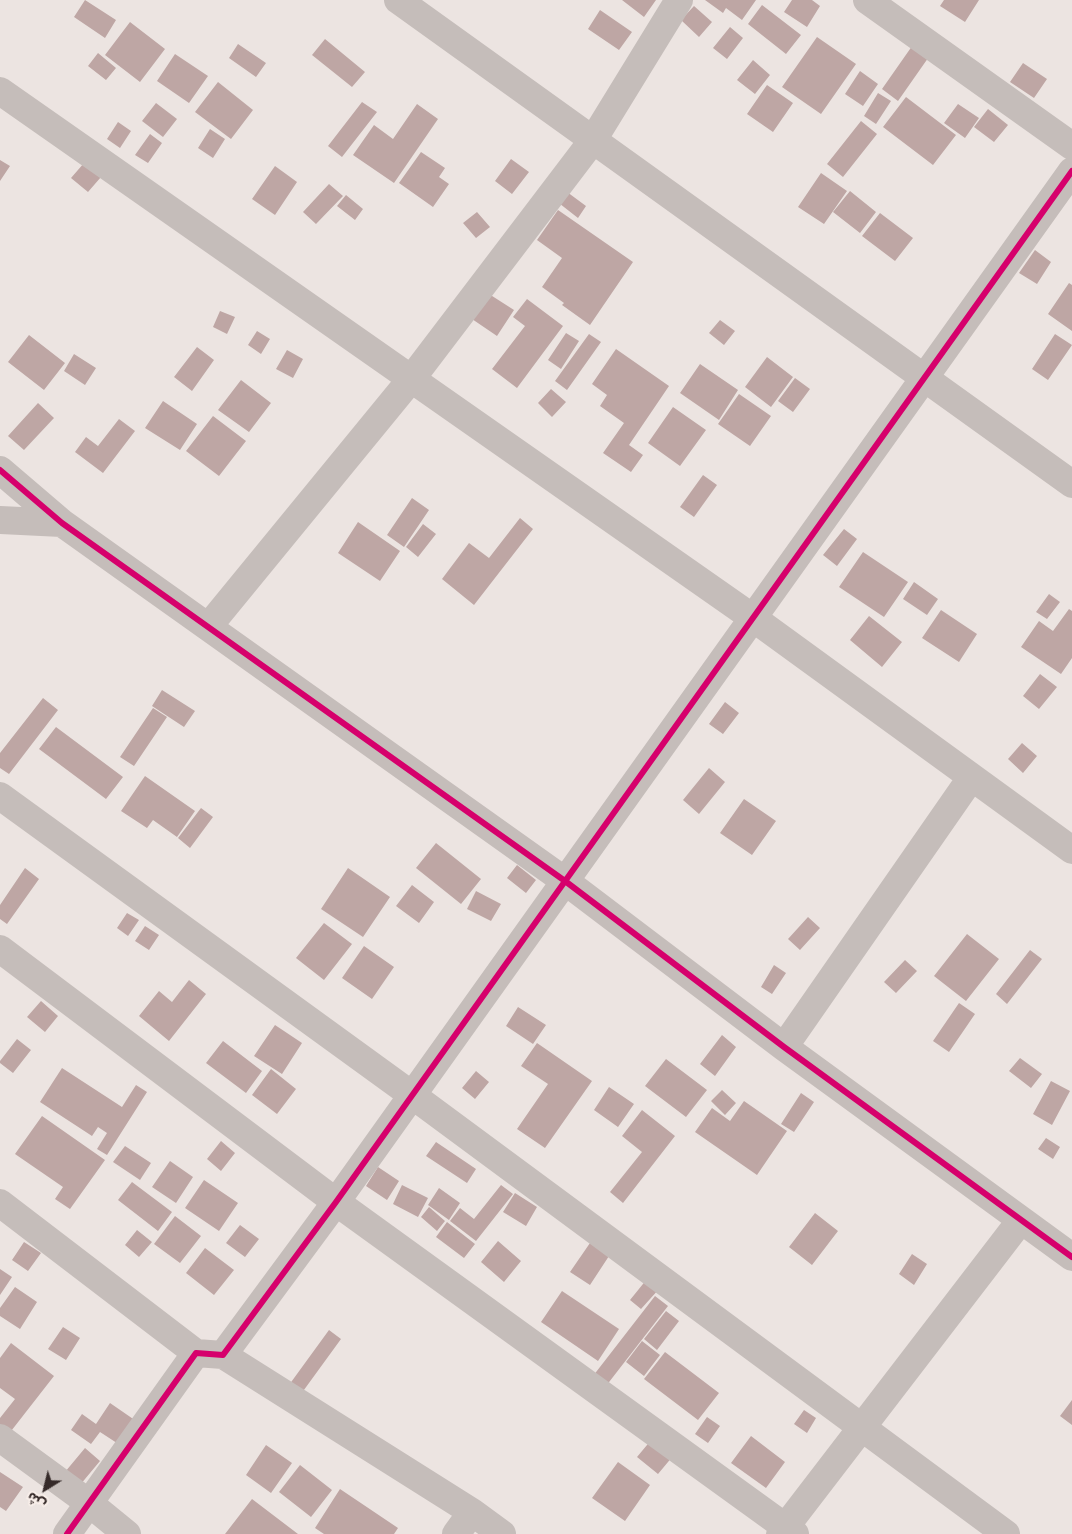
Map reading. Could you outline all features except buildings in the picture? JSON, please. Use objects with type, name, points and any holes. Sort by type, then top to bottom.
[{"type":"street","points":[[398,0],[1072,484]]},
{"type":"street","points":[[208,626],[412,378],[593,140],[679,0]]},
{"type":"street","points":[[867,0],[1072,146]]},
{"type":"street","points":[[0,91],[753,618],[1072,850]]},
{"type":"street","points":[[223,1355],[336,1202],[1072,171]]},
{"type":"street","points":[[0,470],[62,523],[565,881],[784,1047],[1072,1258]]},
{"type":"street","points":[[0,520],[62,523]]},
{"type":"street","points":[[784,1047],[971,778]]},
{"type":"street","points":[[0,796],[412,1095],[1006,1534]]},
{"type":"street","points":[[0,949],[336,1202],[787,1532],[862,1428],[1021,1220]]},
{"type":"street","points":[[0,1203],[196,1353],[223,1355],[472,1512],[502,1534]]},
{"type":"street","points":[[67,1534],[196,1353]]},
{"type":"street","points":[[0,1438],[89,1503],[126,1534]]},
{"type":"street","points":[[456,1534],[472,1512]]},
{"type":"cycle path","points":[[67,1534],[196,1353],[223,1355],[336,1202],[1072,171]]},
{"type":"cycle path","points":[[0,470],[62,523],[565,881],[784,1047],[1072,1257]]}]
